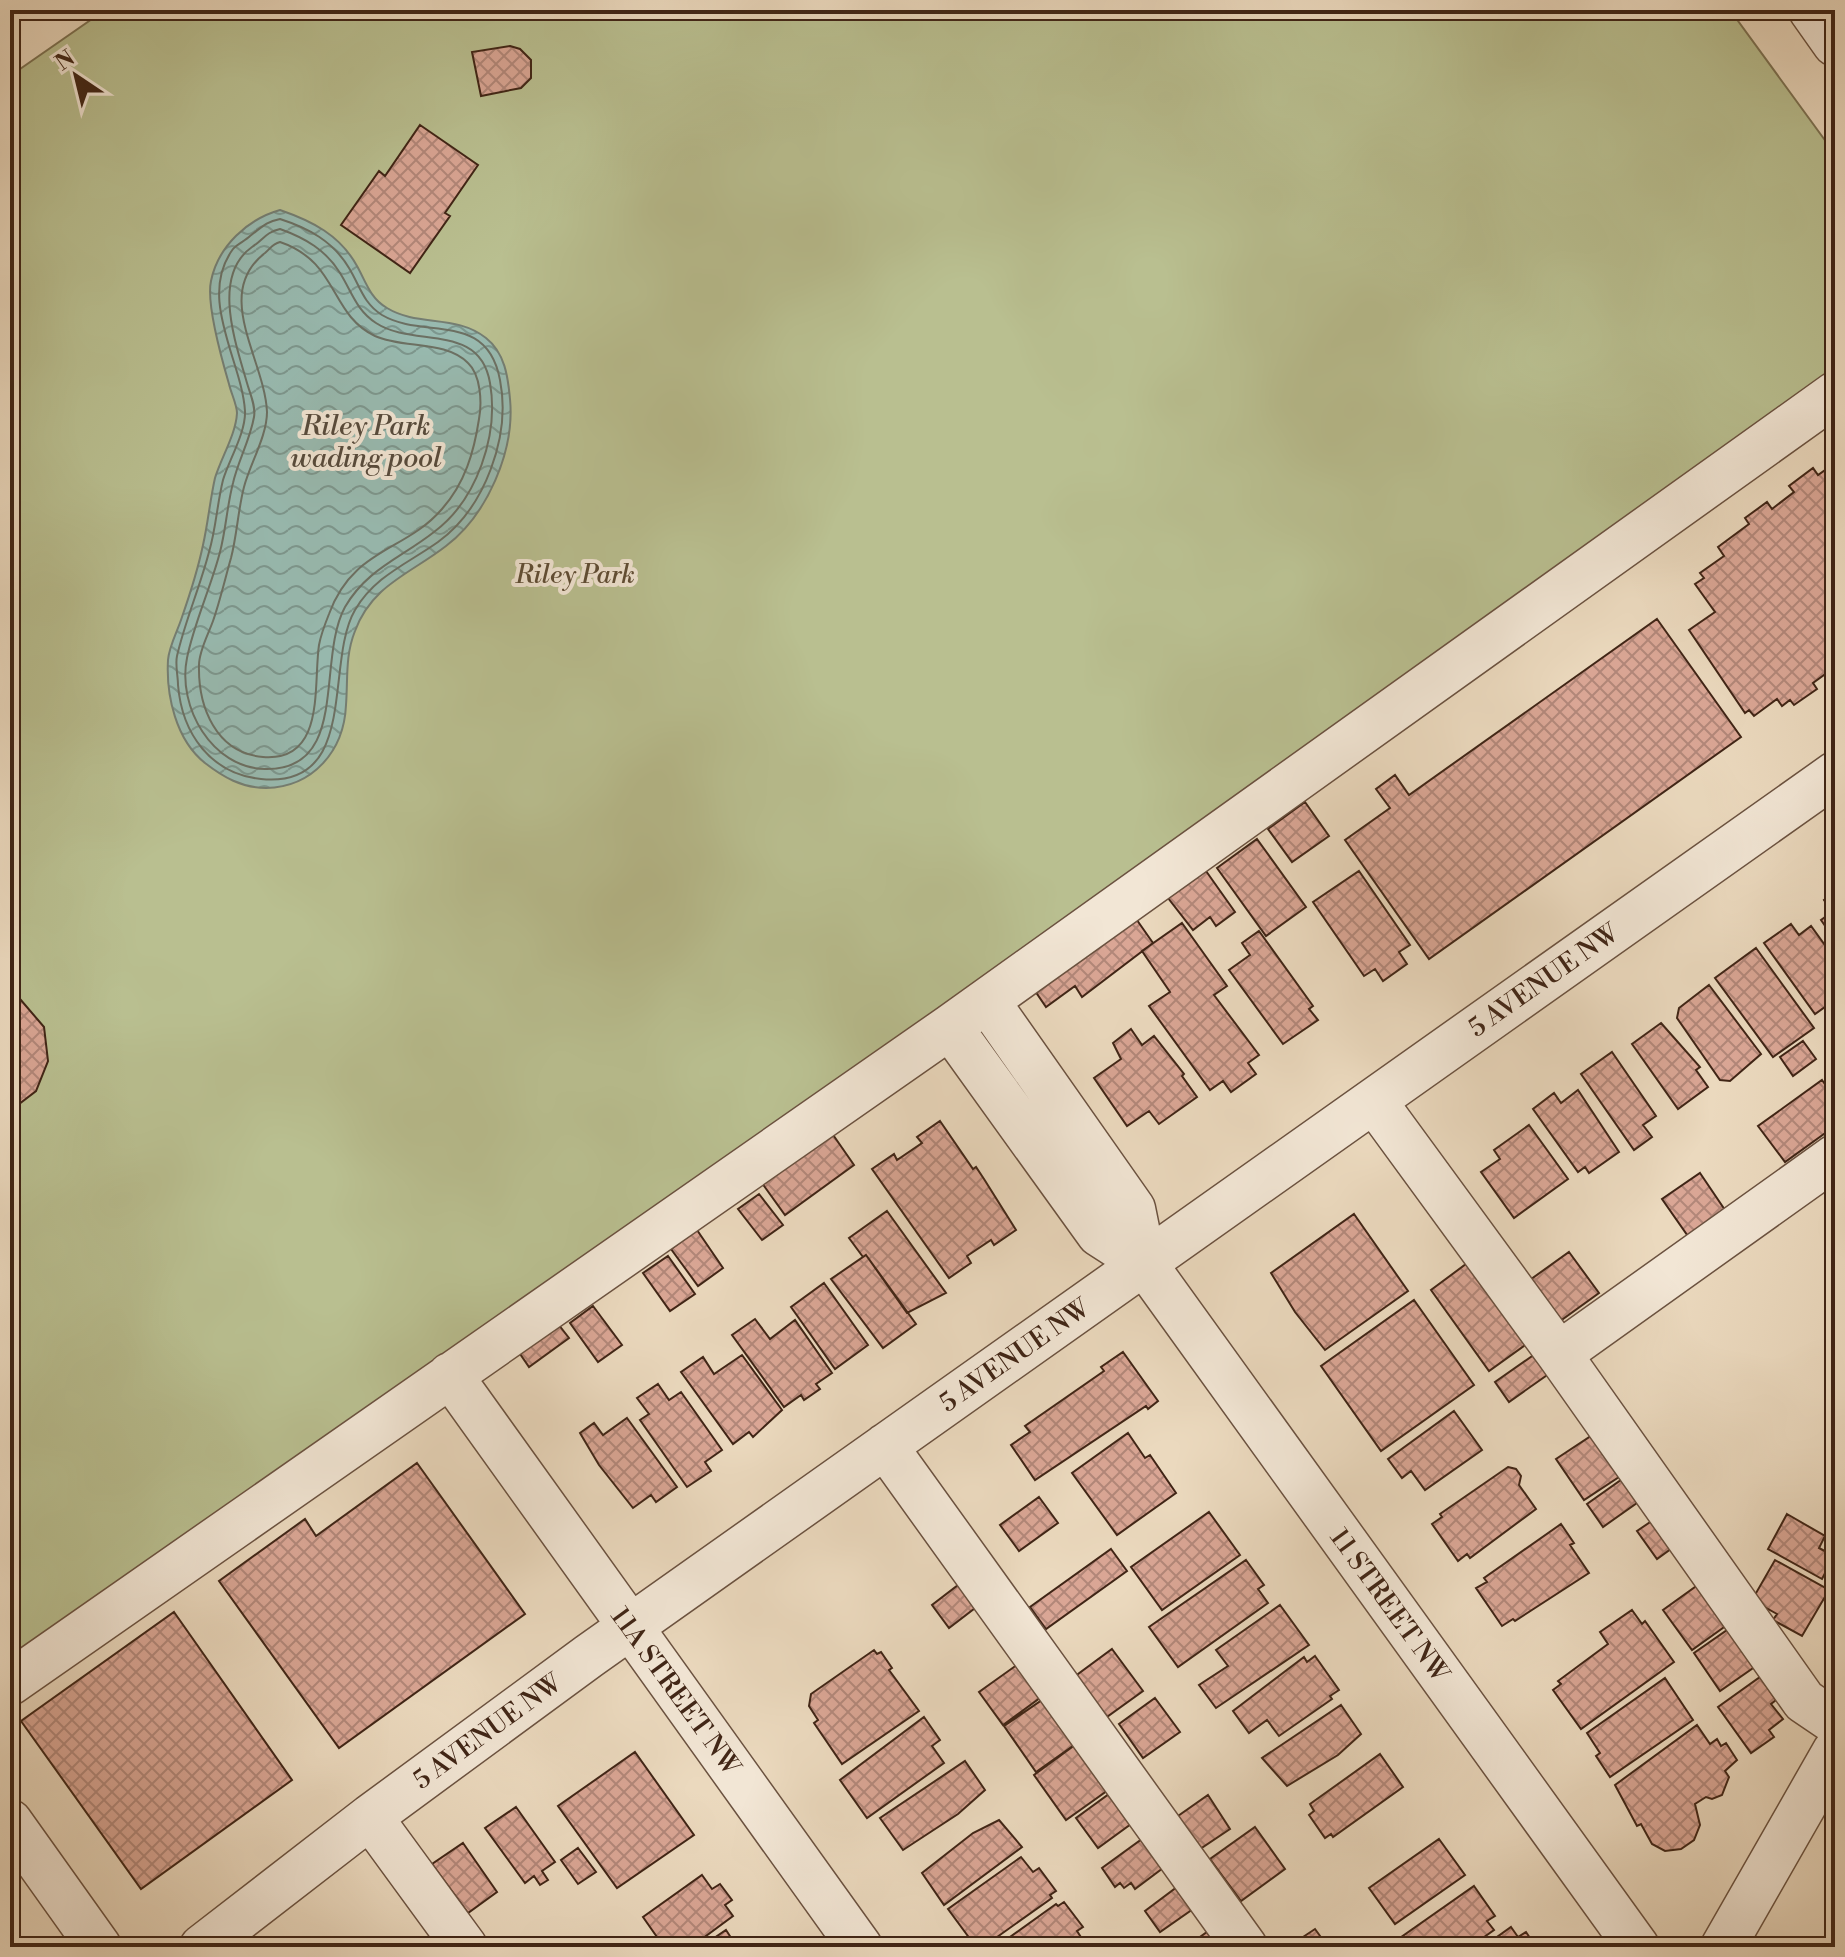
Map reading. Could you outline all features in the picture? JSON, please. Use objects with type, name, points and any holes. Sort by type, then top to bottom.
[{"type":"street","points":[[1811,10],[1835,44]]},
{"type":"street","points":[[10,1683],[987,1001],[1835,394]]},
{"type":"street","name":"5 AVENUE NW","points":[[202,1947],[370,1817],[630,1627],[1835,774]]},
{"type":"street","name":"11 STREET NW","points":[[987,1001],[1133,1209],[1144,1263]]},
{"type":"street","name":"11 STREET NW","points":[[950,1027],[1099,1234],[1144,1263],[1637,1947]]},
{"type":"street","points":[[1374,1101],[1559,1354],[1804,1701],[1835,1722]]},
{"type":"street","points":[[1559,1354],[1835,1157]]},
{"type":"street","name":"11A STREET NW","points":[[450,1375],[860,1947]]},
{"type":"street","points":[[885,1446],[1245,1947]]},
{"type":"street","points":[[1723,1947],[1835,1751]]},
{"type":"street","points":[[370,1817],[465,1947]]},
{"type":"street","points":[[10,1822],[99,1947]]},
{"type":"green space","name":"Riley Park","points":[[105,10],[1730,10],[1835,154],[1835,378],[10,1663],[10,76]]},
{"type":"water","name":"Riley Park wading pool","points":[[280,210],[314,224],[334,238],[350,255],[372,295],[387,308],[411,317],[462,326],[486,338],[504,366],[510,419],[503,460],[486,500],[474,517],[446,546],[382,591],[362,615],[350,649],[344,722],[332,751],[323,763],[298,781],[266,788],[233,781],[195,753],[175,716],[169,688],[168,660],[199,563],[215,478],[237,413],[216,332],[211,281],[220,256],[236,236],[257,220]]},
{"type":"building","points":[[510,46],[520,49],[531,60],[531,78],[521,88],[481,96],[472,52]]},
{"type":"building","points":[[420,125],[478,165],[445,213],[450,216],[410,273],[341,225],[379,171],[385,176]]},
{"type":"building","points":[[1835,463],[1835,667],[1813,683],[1817,689],[1794,705],[1790,700],[1782,706],[1777,699],[1754,716],[1749,710],[1745,713],[1689,630],[1715,612],[1695,584],[1704,578],[1700,573],[1724,556],[1718,547],[1749,524],[1745,518],[1767,502],[1772,509],[1794,492],[1789,486],[1813,468],[1818,475]]},
{"type":"building","points":[[1657,619],[1741,737],[1429,959],[1345,840],[1390,808],[1376,789],[1395,775],[1409,795]]},
{"type":"building","points":[[1305,802],[1329,836],[1292,862],[1268,829]]},
{"type":"building","points":[[1257,839],[1306,907],[1266,936],[1217,868]]},
{"type":"building","points":[[1206,871],[1235,912],[1216,926],[1210,917],[1193,930],[1168,898]]},
{"type":"building","points":[[1359,871],[1410,945],[1399,952],[1407,964],[1383,981],[1375,969],[1364,976],[1313,902]]},
{"type":"building","points":[[1835,892],[1835,940],[1821,920],[1832,912],[1824,900]]},
{"type":"building","points":[[1132,913],[1153,943],[1082,997],[1075,986],[1046,1007],[1031,985]]},
{"type":"building","points":[[1182,923],[1227,986],[1214,995],[1259,1055],[1248,1063],[1256,1074],[1231,1092],[1223,1081],[1210,1090],[1149,1006],[1170,992],[1142,951]]},
{"type":"building","points":[[1791,924],[1799,935],[1811,926],[1835,959],[1835,1007],[1832,1002],[1815,1014],[1764,943]]},
{"type":"building","points":[[1259,931],[1313,1006],[1309,1009],[1318,1020],[1283,1044],[1229,970],[1250,955],[1242,943]]},
{"type":"building","points":[[1756,948],[1814,1028],[1773,1057],[1715,978]]},
{"type":"building","points":[[1709,985],[1761,1054],[1730,1081],[1720,1080],[1677,1018],[1679,1008]]},
{"type":"building","points":[[20,999],[44,1027],[48,1061],[36,1091],[10,1111],[10,1012]]},
{"type":"building","points":[[1661,1023],[1700,1067],[1696,1070],[1708,1087],[1678,1109],[1632,1044]]},
{"type":"building","points":[[1131,1029],[1142,1045],[1154,1036],[1184,1074],[1182,1076],[1197,1097],[1159,1124],[1149,1111],[1127,1126],[1094,1078],[1121,1059],[1113,1043]]},
{"type":"building","points":[[1803,1041],[1816,1059],[1793,1076],[1780,1057]]},
{"type":"building","points":[[1612,1052],[1656,1116],[1643,1125],[1652,1137],[1634,1150],[1581,1074]]},
{"type":"building","points":[[1822,1080],[1835,1098],[1835,1126],[1785,1162],[1758,1126]]},
{"type":"building","points":[[1578,1090],[1619,1152],[1589,1173],[1585,1167],[1578,1172],[1533,1109],[1554,1093],[1561,1103]]},
{"type":"building","points":[[940,1121],[973,1169],[976,1167],[1016,1230],[994,1245],[991,1240],[967,1256],[971,1263],[949,1278],[872,1169],[894,1154],[897,1160],[922,1143],[917,1137]]},
{"type":"building","points":[[1529,1125],[1568,1179],[1514,1218],[1481,1172],[1500,1159],[1494,1150]]},
{"type":"building","points":[[829,1129],[854,1165],[785,1215],[759,1179]]},
{"type":"building","points":[[1700,1173],[1727,1213],[1690,1239],[1662,1199]]},
{"type":"building","points":[[759,1194],[783,1225],[762,1240],[738,1209]]},
{"type":"building","points":[[887,1211],[946,1293],[907,1313],[866,1255],[863,1257],[849,1238]]},
{"type":"building","points":[[1354,1214],[1408,1291],[1325,1350],[1295,1312],[1271,1273]]},
{"type":"building","points":[[697,1230],[723,1268],[698,1286],[671,1249]]},
{"type":"building","points":[[1569,1252],[1599,1293],[1556,1324],[1527,1282]]},
{"type":"building","points":[[866,1255],[916,1324],[883,1348],[831,1279]]},
{"type":"building","points":[[668,1256],[695,1294],[670,1311],[643,1273]]},
{"type":"building","points":[[1470,1261],[1528,1343],[1489,1371],[1431,1290]]},
{"type":"building","points":[[824,1283],[868,1345],[835,1369],[791,1307]]},
{"type":"building","points":[[1414,1300],[1474,1385],[1381,1451],[1321,1366]]},
{"type":"building","points":[[593,1306],[622,1345],[598,1362],[570,1323]]},
{"type":"building","points":[[755,1319],[770,1339],[795,1320],[832,1373],[816,1384],[820,1389],[804,1400],[801,1395],[784,1407],[732,1335]]},
{"type":"building","points":[[555,1320],[569,1338],[529,1367],[516,1348]]},
{"type":"building","points":[[1123,1352],[1158,1401],[1035,1480],[1011,1445],[1030,1432],[1025,1426],[1104,1371],[1101,1367]]},
{"type":"building","points":[[1535,1354],[1550,1373],[1509,1402],[1495,1382]]},
{"type":"building","points":[[742,1355],[782,1410],[753,1437],[749,1432],[733,1444],[681,1372],[703,1357],[714,1374]]},
{"type":"building","points":[[658,1384],[669,1400],[681,1392],[722,1450],[705,1462],[711,1471],[687,1487],[640,1420],[649,1414],[637,1398]]},
{"type":"building","points":[[1454,1411],[1482,1450],[1425,1490],[1411,1471],[1402,1478],[1388,1459]]},
{"type":"building","points":[[627,1418],[677,1487],[656,1502],[651,1495],[633,1508],[599,1465],[580,1433],[594,1423],[603,1435]]},
{"type":"building","points":[[1128,1433],[1145,1458],[1150,1455],[1176,1493],[1117,1535],[1072,1473]]},
{"type":"building","points":[[1594,1434],[1622,1475],[1584,1500],[1556,1459]]},
{"type":"building","points":[[417,1463],[525,1614],[339,1748],[219,1581],[305,1519],[316,1536]]},
{"type":"building","points":[[1508,1467],[1516,1469],[1521,1476],[1519,1485],[1536,1509],[1470,1558],[1467,1554],[1458,1561],[1432,1524],[1442,1517],[1440,1514]]},
{"type":"building","points":[[1628,1475],[1644,1498],[1603,1527],[1587,1504]]},
{"type":"building","points":[[1039,1497],[1058,1523],[1019,1551],[1000,1525]]},
{"type":"building","points":[[1209,1512],[1240,1555],[1162,1610],[1131,1567]]},
{"type":"building","points":[[1787,1514],[1825,1536],[1819,1548],[1834,1556],[1822,1579],[1768,1549]]},
{"type":"building","points":[[1659,1516],[1679,1543],[1657,1559],[1637,1531]]},
{"type":"building","points":[[1561,1524],[1574,1543],[1570,1545],[1589,1573],[1515,1621],[1513,1619],[1502,1626],[1476,1588],[1487,1582],[1484,1578]]},
{"type":"building","points":[[1111,1549],[1127,1571],[1046,1629],[1030,1607]]},
{"type":"building","points":[[1246,1560],[1264,1585],[1258,1589],[1268,1603],[1178,1667],[1149,1627]]},
{"type":"building","points":[[1775,1560],[1829,1590],[1802,1636],[1773,1620],[1777,1614],[1752,1600]]},
{"type":"building","points":[[962,1582],[979,1605],[949,1628],[932,1605]]},
{"type":"building","points":[[1702,1582],[1727,1625],[1692,1650],[1663,1610]]},
{"type":"building","points":[[1280,1605],[1309,1645],[1216,1708],[1199,1685],[1228,1666],[1216,1650]]},
{"type":"building","points":[[1632,1610],[1642,1624],[1645,1621],[1674,1662],[1581,1729],[1553,1690],[1561,1684],[1558,1681],[1608,1644],[1600,1632]]},
{"type":"building","points":[[174,1612],[292,1780],[141,1889],[21,1721]]},
{"type":"building","points":[[1730,1628],[1756,1666],[1720,1691],[1694,1653]]},
{"type":"building","points":[[1112,1649],[1143,1691],[1104,1719],[1074,1677]]},
{"type":"building","points":[[874,1650],[877,1654],[881,1652],[892,1668],[889,1670],[919,1711],[842,1764],[814,1723],[818,1720],[809,1706],[811,1694]]},
{"type":"building","points":[[1315,1656],[1339,1690],[1330,1696],[1332,1699],[1279,1736],[1267,1720],[1249,1733],[1233,1711],[1304,1657],[1307,1662]]},
{"type":"building","points":[[1021,1662],[1044,1695],[1003,1725],[979,1692]]},
{"type":"building","points":[[1760,1677],[1776,1700],[1771,1704],[1783,1719],[1769,1730],[1774,1737],[1751,1753],[1718,1707]]},
{"type":"building","points":[[1665,1678],[1693,1720],[1610,1777],[1596,1756],[1600,1753],[1587,1733]]},
{"type":"building","points":[[1045,1698],[1077,1743],[1036,1772],[1004,1726]]},
{"type":"building","points":[[1155,1698],[1180,1732],[1143,1758],[1119,1724]]},
{"type":"building","points":[[1341,1705],[1361,1734],[1338,1755],[1287,1786],[1262,1758]]},
{"type":"building","points":[[924,1717],[940,1740],[932,1746],[944,1763],[867,1818],[840,1780]]},
{"type":"building","points":[[1697,1725],[1710,1744],[1717,1739],[1721,1746],[1726,1743],[1737,1760],[1725,1771],[1729,1777],[1722,1795],[1712,1799],[1706,1797],[1695,1804],[1700,1825],[1694,1840],[1681,1849],[1665,1851],[1652,1844],[1641,1824],[1637,1826],[1615,1785]]},
{"type":"building","points":[[1079,1742],[1111,1788],[1066,1820],[1034,1775]]},
{"type":"building","points":[[635,1752],[694,1835],[617,1888],[558,1806]]},
{"type":"building","points":[[1380,1754],[1403,1787],[1333,1837],[1331,1834],[1325,1838],[1309,1815],[1314,1811],[1310,1804]]},
{"type":"building","points":[[965,1761],[985,1790],[958,1814],[903,1850],[880,1818]]},
{"type":"building","points":[[1109,1794],[1131,1824],[1098,1848],[1076,1818]]},
{"type":"building","points":[[1208,1795],[1230,1829],[1200,1849],[1178,1816]]},
{"type":"building","points":[[516,1807],[555,1862],[542,1871],[548,1880],[540,1885],[534,1876],[525,1883],[485,1828]]},
{"type":"building","points":[[999,1820],[1022,1847],[944,1905],[922,1873],[973,1833]]},
{"type":"building","points":[[1255,1827],[1285,1869],[1241,1901],[1210,1859]]},
{"type":"building","points":[[1142,1839],[1163,1868],[1135,1889],[1131,1883],[1124,1888],[1120,1883],[1115,1887],[1102,1868]]},
{"type":"building","points":[[1439,1839],[1465,1875],[1395,1924],[1369,1888]]},
{"type":"building","points":[[463,1843],[497,1892],[468,1913],[432,1864]]},
{"type":"building","points":[[578,1848],[596,1872],[578,1884],[561,1860]]},
{"type":"building","points":[[1021,1857],[1033,1872],[1039,1868],[1056,1891],[1050,1895],[1052,1898],[983,1947],[976,1947],[948,1909]]},
{"type":"building","points":[[702,1875],[712,1889],[720,1884],[732,1900],[725,1905],[733,1916],[691,1947],[686,1939],[675,1947],[664,1947],[643,1917]]},
{"type":"building","points":[[1474,1886],[1495,1916],[1487,1921],[1494,1930],[1470,1947],[1387,1947]]},
{"type":"building","points":[[1177,1887],[1193,1909],[1160,1932],[1145,1911]]},
{"type":"building","points":[[1064,1902],[1083,1927],[1077,1931],[1086,1945],[1083,1947],[996,1947],[1056,1904],[1058,1906]]},
{"type":"building","points":[[1835,1912],[1835,1937],[1827,1927]]},
{"type":"building","points":[[1511,1927],[1518,1937],[1526,1932],[1536,1947],[1483,1947]]},
{"type":"building","points":[[1315,1929],[1328,1947],[1288,1947]]},
{"type":"building","points":[[726,1930],[737,1947],[701,1947]]},
{"type":"building","points":[[1207,1932],[1218,1947],[1186,1947]]},
{"type":"building","points":[[1826,1936],[1835,1937],[1835,1947],[1814,1947]]},
{"type":"building","points":[[335,1939],[341,1947],[324,1947]]}]
